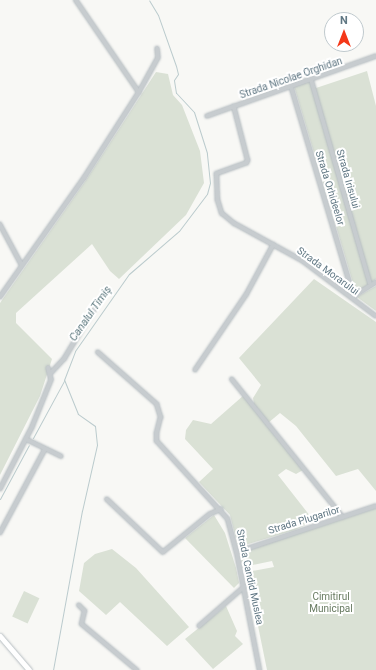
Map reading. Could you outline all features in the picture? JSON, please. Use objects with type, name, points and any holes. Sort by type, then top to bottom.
[{"type":"main road","points":[[0,636],[28,670]]},
{"type":"street","points":[[76,0],[140,92]]},
{"type":"street","points":[[0,297],[84,178],[140,92],[158,58],[157,49]]},
{"type":"street","name":"Strada Nicolae Orghidan","points":[[207,116],[376,56]]},
{"type":"street","name":"Strada Irisului","points":[[311,78],[370,284]]},
{"type":"street","name":"Strada Orhideelor","points":[[291,85],[353,297]]},
{"type":"street","name":"Strada Nicolae Orghidan","points":[[227,219],[219,207],[217,174],[246,163],[248,157],[234,106]]},
{"type":"street","name":"Strada Morarului","points":[[227,219],[303,261],[353,297],[376,316]]},
{"type":"street","points":[[0,224],[22,265]]},
{"type":"street","points":[[195,370],[246,295],[273,245]]},
{"type":"street","points":[[353,297],[370,284],[376,282]]},
{"type":"street","points":[[50,374],[64,359],[96,306]]},
{"type":"street","name":"Strada Candid Muslea","points":[[98,352],[157,404],[161,417],[157,433],[158,441],[220,509],[229,523],[237,552],[261,670]]},
{"type":"street","points":[[0,489],[26,439],[51,380],[48,368]]},
{"type":"street","points":[[232,379],[343,517]]},
{"type":"street","points":[[26,439],[61,456]]},
{"type":"street","points":[[0,533],[45,449]]},
{"type":"street","points":[[107,499],[163,552],[210,514],[220,509]]},
{"type":"street","name":"Strada Plugarilor","points":[[237,552],[376,506]]},
{"type":"street","points":[[199,626],[244,587]]},
{"type":"street","points":[[79,605],[85,611],[82,624],[138,670]]},
{"type":"green space","points":[[367,71],[376,106],[376,279],[356,293],[294,86],[310,81],[316,88]]},
{"type":"green space","points":[[156,72],[168,74],[173,95],[182,105],[200,151],[204,183],[186,215],[119,279],[110,271],[92,244],[16,313],[16,323],[52,359],[40,396],[0,475],[0,303],[86,180]]},
{"type":"green space","points":[[314,279],[376,322],[376,491],[358,469],[336,476],[296,426],[280,413],[268,423],[303,470],[296,474],[286,469],[278,475],[314,521],[295,530],[238,547],[230,515],[199,482],[213,469],[185,439],[186,430],[193,420],[211,424],[244,395],[254,404],[253,398],[261,385],[239,358]]},
{"type":"green space","points":[[376,286],[376,311],[357,297]]},
{"type":"green space","name":"Cimitirul Municipal","points":[[376,508],[376,670],[267,670],[247,572],[274,567],[272,561],[243,567],[239,553]]},
{"type":"green space","points":[[214,515],[225,533],[236,568],[239,583],[234,588],[185,538]]},
{"type":"green space","points":[[112,549],[136,568],[189,627],[167,646],[120,602],[106,615],[79,591],[84,563],[95,554]]},
{"type":"green space","points":[[24,591],[39,598],[28,624],[12,616]]},
{"type":"green space","points":[[226,606],[237,631],[235,636],[243,644],[213,669],[185,639]]},
{"type":"waterway","name":"Canalul Timiș","points":[[53,670],[82,511],[97,445],[95,426],[78,414],[64,380],[75,351],[129,274],[179,231],[207,194],[210,183],[207,153],[194,112],[176,93],[174,80],[178,74],[176,66],[158,15],[149,0]]},
{"type":"waterway","points":[[33,438],[64,381]]},
{"type":"waterway","points":[[0,499],[29,445]]}]
